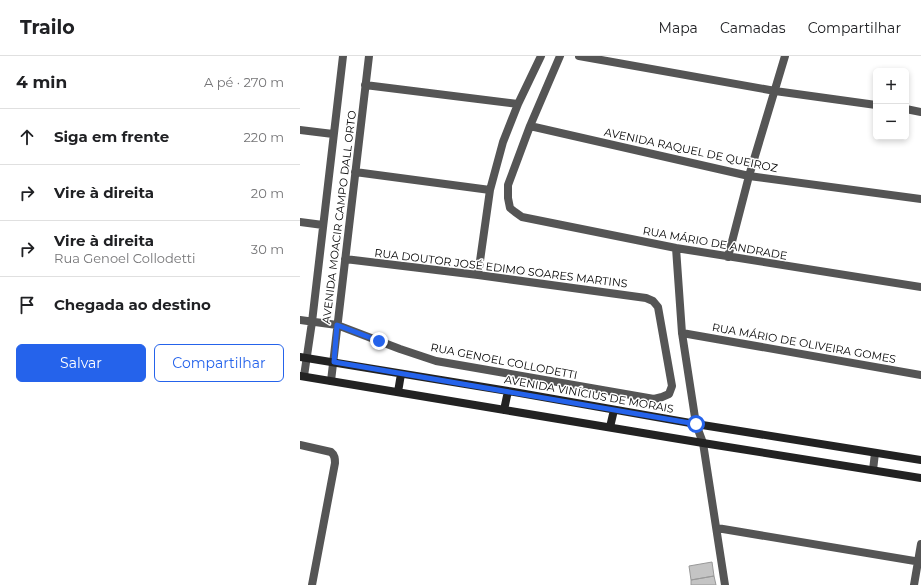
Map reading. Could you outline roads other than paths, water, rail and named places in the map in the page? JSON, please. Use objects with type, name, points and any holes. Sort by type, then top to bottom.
[{"type":"street","name":"AVENIDA MOACIR CAMPO DALL ORTO","points":[[302,376],[303,358],[312,322],[343,56]]},
{"type":"street","name":"AVENIDA MOACIR CAMPO DALL ORTO","points":[[331,381],[369,56]]},
{"type":"street","points":[[478,275],[490,190],[503,142],[518,104],[541,56]]},
{"type":"street","points":[[530,126],[560,56]]},
{"type":"street","points":[[579,56],[775,91],[873,105]]},
{"type":"street","points":[[728,257],[749,176],[785,56]]},
{"type":"street","points":[[365,85],[518,104]]},
{"type":"street","points":[[909,110],[921,112]]},
{"type":"street","name":"AVENIDA RAQUEL DE QUEIROZ","points":[[530,126],[749,176],[921,199]]},
{"type":"street","name":"RUA MÁRIO DE ANDRADE","points":[[530,126],[508,185],[510,208],[522,217],[676,248],[921,287]]},
{"type":"street","points":[[300,130],[333,134]]},
{"type":"street","points":[[355,172],[490,190]]},
{"type":"street","points":[[300,222],[323,225]]},
{"type":"street","points":[[676,248],[682,333],[696,424],[703,443],[725,585]]},
{"type":"street","name":"RUA DOUTOR JOSÉ EDIMO SOARES MARTINS","points":[[345,259],[478,275],[646,298],[653,301],[658,307],[672,386],[669,394],[662,397]]},
{"type":"street","name":"RUA GENOEL COLLODETTI","points":[[300,320],[337,325],[436,361],[654,399],[662,397]]},
{"type":"street","name":"RUA MÁRIO DE OLIVEIRA GOMES","points":[[682,333],[921,375]]},
{"type":"street","name":"AVENIDA VINÍCIUS DE MORAIS","points":[[303,358],[921,460]]},
{"type":"street","points":[[398,392],[401,374]]},
{"type":"street","points":[[302,376],[921,478]]},
{"type":"street","points":[[504,410],[508,391]]},
{"type":"street","points":[[610,427],[614,410]]},
{"type":"street","points":[[300,445],[331,452],[335,458],[312,585]]},
{"type":"street","points":[[873,470],[875,453]]},
{"type":"street","points":[[717,528],[919,562]]},
{"type":"street","points":[[914,585],[921,544]]}]
